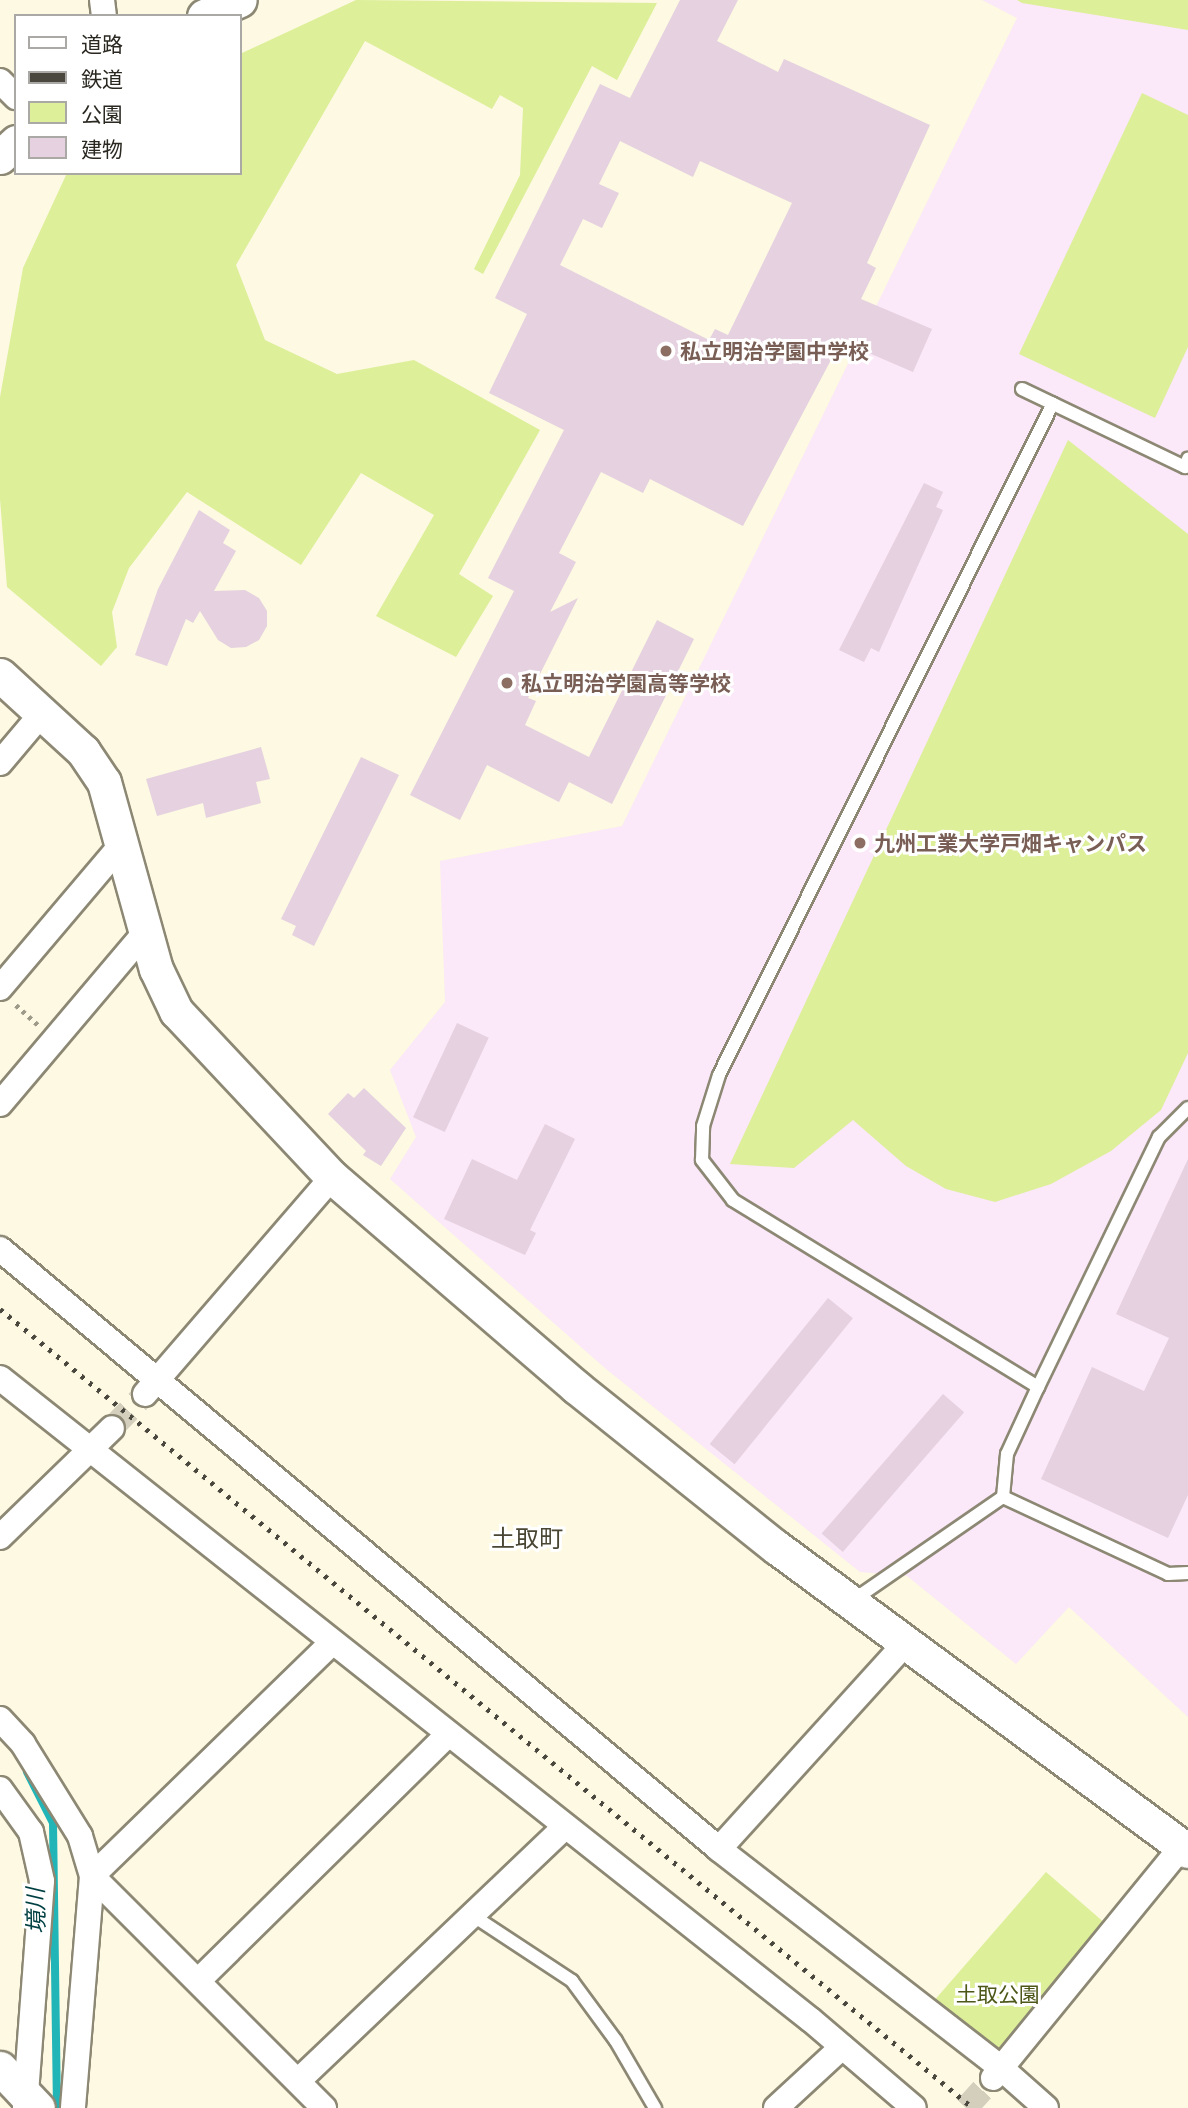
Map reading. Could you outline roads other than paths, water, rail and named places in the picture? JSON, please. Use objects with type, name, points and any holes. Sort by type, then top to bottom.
[{"type":"street","points":[[208,14],[240,0]]},
{"type":"street","points":[[0,81],[14,95]]},
{"type":"street","points":[[0,157],[14,144]]},
{"type":"street","points":[[0,675],[44,710],[83,751],[104,782],[156,969],[176,1011],[332,1177],[576,1387],[905,1643],[1185,1848],[997,2073]]},
{"type":"street","points":[[0,763],[44,710]]},
{"type":"street","points":[[5,994],[123,843]]},
{"type":"street","points":[[0,1104],[146,931]]},
{"type":"street","points":[[152,1386],[332,1177]]},
{"type":"street","points":[[0,1250],[152,1386],[719,1849],[997,2073],[1046,2108]]},
{"type":"street","points":[[0,1378],[842,2047],[914,2108]]},
{"type":"street","points":[[0,1537],[112,1428]]},
{"type":"street","points":[[92,1876],[332,1643]]},
{"type":"street","points":[[719,1849],[905,1643]]},
{"type":"street","points":[[0,1718],[23,1744],[80,1836],[92,1876],[73,2108]]},
{"type":"street","points":[[200,1979],[447,1735]]},
{"type":"street","points":[[0,1789],[31,1832],[42,1881],[31,2104]]},
{"type":"street","points":[[298,2081],[565,1827]]},
{"type":"street","points":[[92,1876],[200,1979],[324,2108]]},
{"type":"street","points":[[776,2108],[842,2047]]},
{"type":"street","points":[[0,2068],[31,2104]]},
{"type":"lane","points":[[1022,389],[1185,467],[1188,459]]},
{"type":"lane","points":[[1038,1387],[733,1200],[702,1160],[704,1126],[719,1075],[1053,403]]},
{"type":"lane","points":[[1003,1497],[1007,1454],[1038,1387],[1159,1137],[1188,1108]]},
{"type":"lane","points":[[851,1602],[1003,1497]]},
{"type":"lane","points":[[1003,1497],[1168,1574],[1188,1573]]},
{"type":"lane","points":[[472,1916],[572,1981],[616,2041],[655,2108]]},
{"type":"waterway","name":"境川","points":[[27,1772],[53,1823],[57,2108]]},
{"type":"tunnel","points":[[112,1428],[145,1394]]},
{"type":"tunnel","points":[[966,2108],[993,2078]]},
{"type":"railway","points":[[0,1309],[973,2108]]},
{"type":"place","name":"私立明治学園中学校","points":[[666,351]]},
{"type":"place","name":"私立明治学園高等学校","points":[[507,683]]},
{"type":"place","name":"九州工業大学戸畑キャンパス","points":[[860,843]]},
{"type":"district","name":"土取町","points":[[527,1538]]},
{"type":"park label","name":"土取公園","points":[[998,1994]]}]
